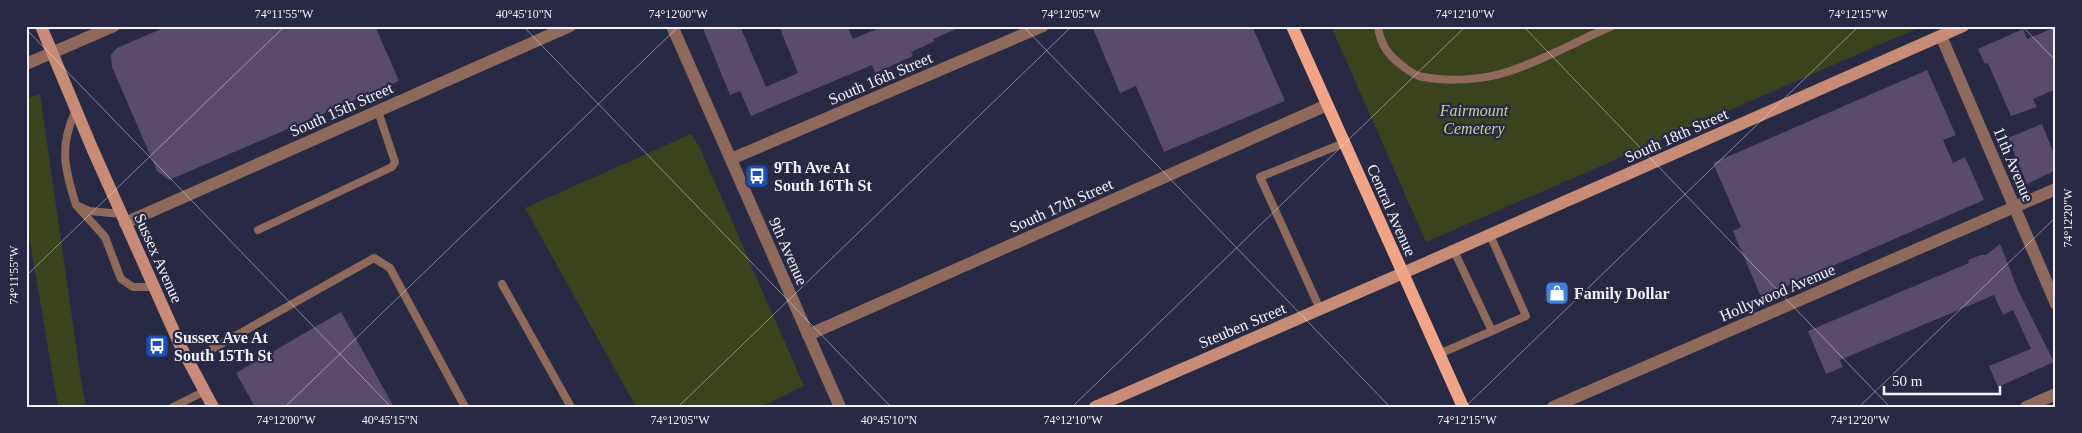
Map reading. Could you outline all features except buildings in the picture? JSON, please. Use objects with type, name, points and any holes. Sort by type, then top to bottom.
[{"type":"main road","name":"Central Avenue","points":[[1292,26],[1463,407]]},
{"type":"street","name":"Sussex Avenue","points":[[41,26],[92,148],[154,287],[189,362],[213,407]]},
{"type":"street","points":[[26,64],[114,26]]},
{"type":"street","name":"South 15th Street","points":[[123,218],[378,111],[570,26]]},
{"type":"street","name":"9th Avenue","points":[[672,26],[840,407]]},
{"type":"street","name":"South 16th Street","points":[[730,159],[1043,26]]},
{"type":"street","name":"South 18th Street","points":[[1403,274],[1963,26]]},
{"type":"street","name":"11th Avenue","points":[[1941,36],[2056,304]]},
{"type":"street","name":"South 17th Street","points":[[808,336],[1327,105]]},
{"type":"street","name":"Hollywood Avenue","points":[[1553,407],[2056,189]]},
{"type":"street","name":"Steuben Street","points":[[1094,407],[1403,274]]},
{"type":"street","points":[[2026,407],[2056,394]]},
{"type":"lane","points":[[1378,26],[1380,39],[1390,56],[1407,70],[1422,77],[1456,79],[1488,77],[1507,72],[1612,26]]},
{"type":"lane","points":[[76,110],[67,129],[64,151],[76,205],[104,238],[121,280],[133,288],[154,287]]},
{"type":"lane","points":[[258,230],[392,167],[395,162],[378,111]]},
{"type":"lane","points":[[1320,309],[1260,177],[1344,143]]},
{"type":"lane","points":[[76,205],[89,211],[123,218]]},
{"type":"lane","points":[[1439,354],[1526,316],[1490,235]]},
{"type":"lane","points":[[1454,251],[1492,331]]},
{"type":"lane","points":[[189,362],[374,258],[390,268],[465,407]]},
{"type":"lane","points":[[502,284],[571,407]]},
{"type":"lane","points":[[173,407],[205,391]]},
{"type":"green space","name":"Fairmount Cemetery","points":[[1331,26],[1923,26],[1426,242]]},
{"type":"green space","points":[[40,94],[86,407],[58,407],[26,218],[26,99]]},
{"type":"green space","points":[[691,134],[700,148],[804,386],[761,407],[636,407],[525,208]]},
{"type":"place","name":"9Th Ave At South 16Th St","points":[[757,176]]},
{"type":"place","name":"Family Dollar","points":[[1557,293]]},
{"type":"place","name":"Sussex Ave At South 15Th St","points":[[157,346]]}]
